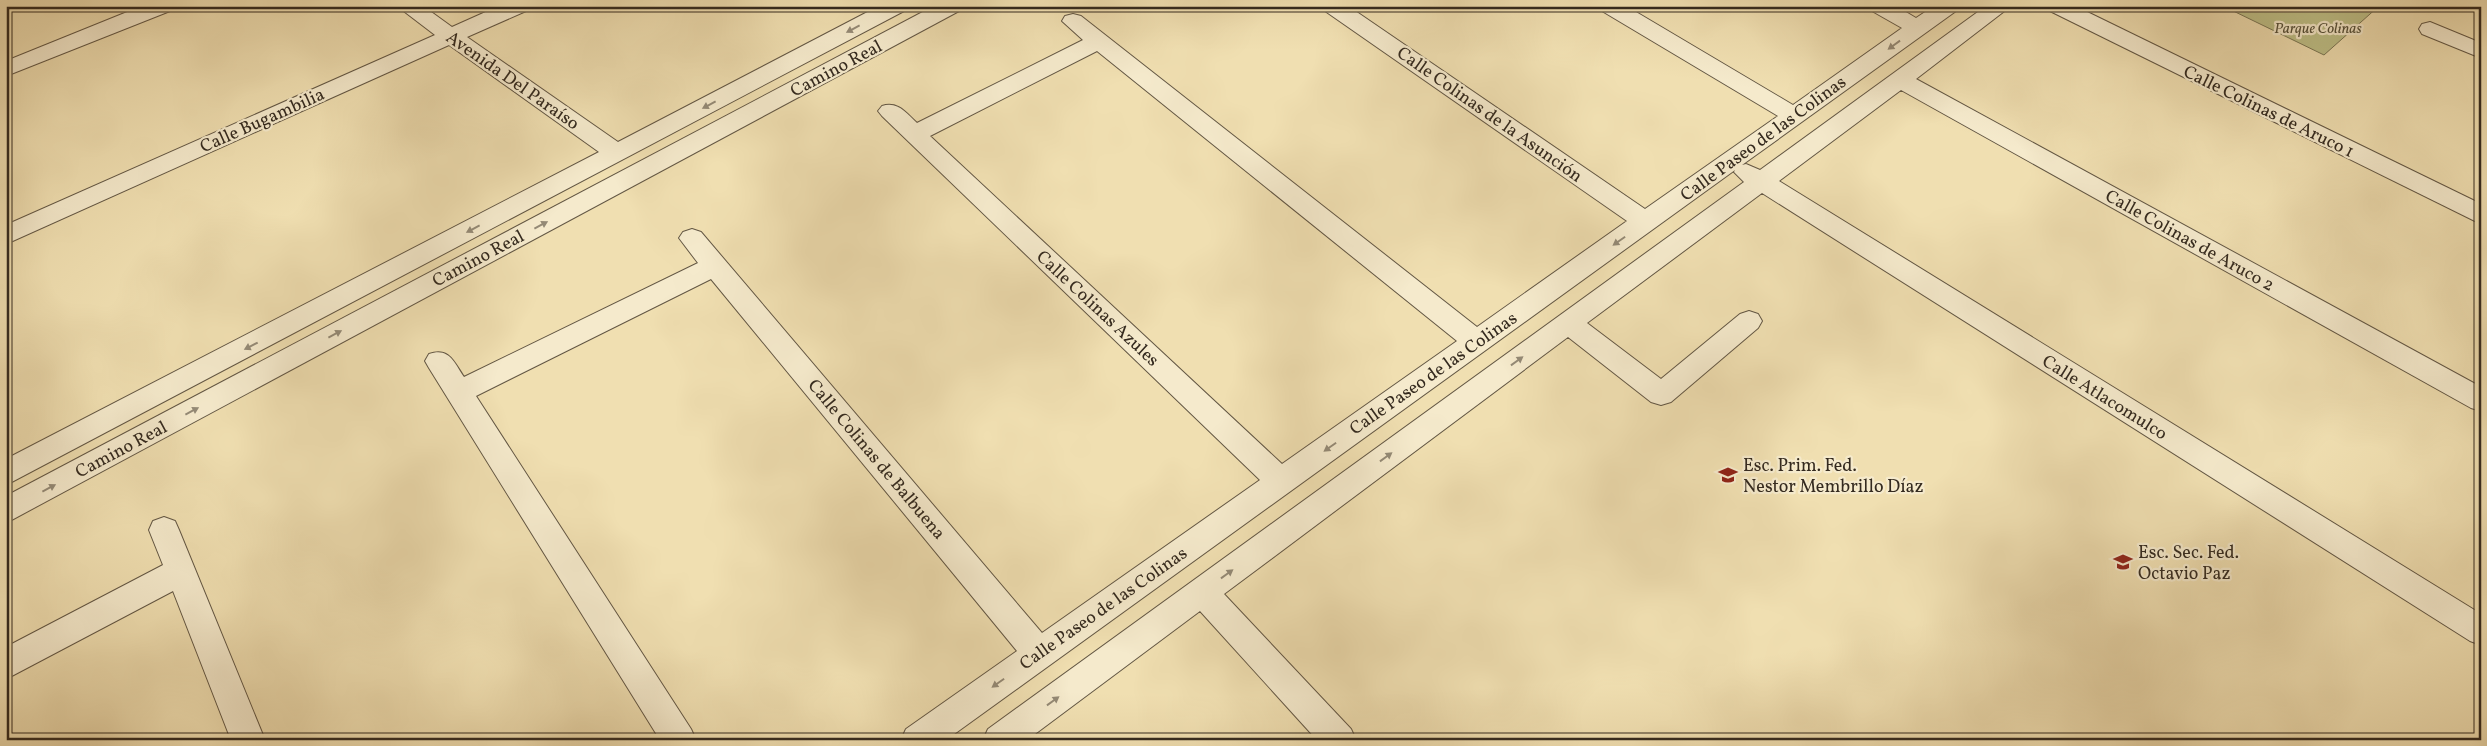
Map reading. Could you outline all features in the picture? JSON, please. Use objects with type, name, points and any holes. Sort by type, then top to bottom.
[{"type":"street","points":[[6,69],[162,6]]},
{"type":"street","name":"Avenida Del Paraíso","points":[[408,6],[617,153]]},
{"type":"street","name":"Calle Bugambilia","points":[[6,235],[518,6]]},
{"type":"street","name":"Camino Real","points":[[6,473],[896,6]]},
{"type":"street","name":"Camino Real","points":[[6,511],[951,6]]},
{"type":"street","name":"Calle Colinas de la Asunción","points":[[1334,6],[1646,222]]},
{"type":"street","points":[[1610,6],[1795,116]]},
{"type":"street","points":[[1880,6],[1917,28]]},
{"type":"street","name":"Calle Paseo de las Colinas","points":[[918,740],[1948,6]]},
{"type":"street","name":"Calle Paseo de las Colinas","points":[[1000,740],[2000,6]]},
{"type":"street","name":"Calle Colinas de Aruco 1","points":[[2058,6],[2481,215]]},
{"type":"street","points":[[1073,21],[1097,42],[1477,342]]},
{"type":"street","points":[[2430,29],[2481,51]]},
{"type":"street","points":[[914,134],[1097,42]]},
{"type":"street","name":"Calle Colinas de Aruco 2","points":[[1900,80],[2481,400]]},
{"type":"street","name":"Calle Colinas Azules","points":[[890,112],[1281,481]]},
{"type":"street","name":"Calle Atlacomulco","points":[[1730,162],[2481,631]]},
{"type":"street","name":"Calle Colinas de Balbuena","points":[[692,238],[1039,654]]},
{"type":"street","points":[[460,392],[716,265]]},
{"type":"street","points":[[1568,323],[1661,394],[1749,321]]},
{"type":"street","points":[[289,326],[306,350]]},
{"type":"street","points":[[439,361],[679,740]]},
{"type":"street","points":[[164,530],[248,740]]},
{"type":"street","points":[[6,664],[181,571]]},
{"type":"street","points":[[1202,592],[1340,740]]},
{"type":"green space","name":"Parque Colinas","points":[[2223,6],[2379,6],[2324,55]]},
{"type":"place","name":"Esc. Prim. Fed. Nestor Membrillo Díaz","points":[[1728,475]]},
{"type":"place","name":"Esc. Sec. Fed. Octavio Paz","points":[[2123,562]]}]
